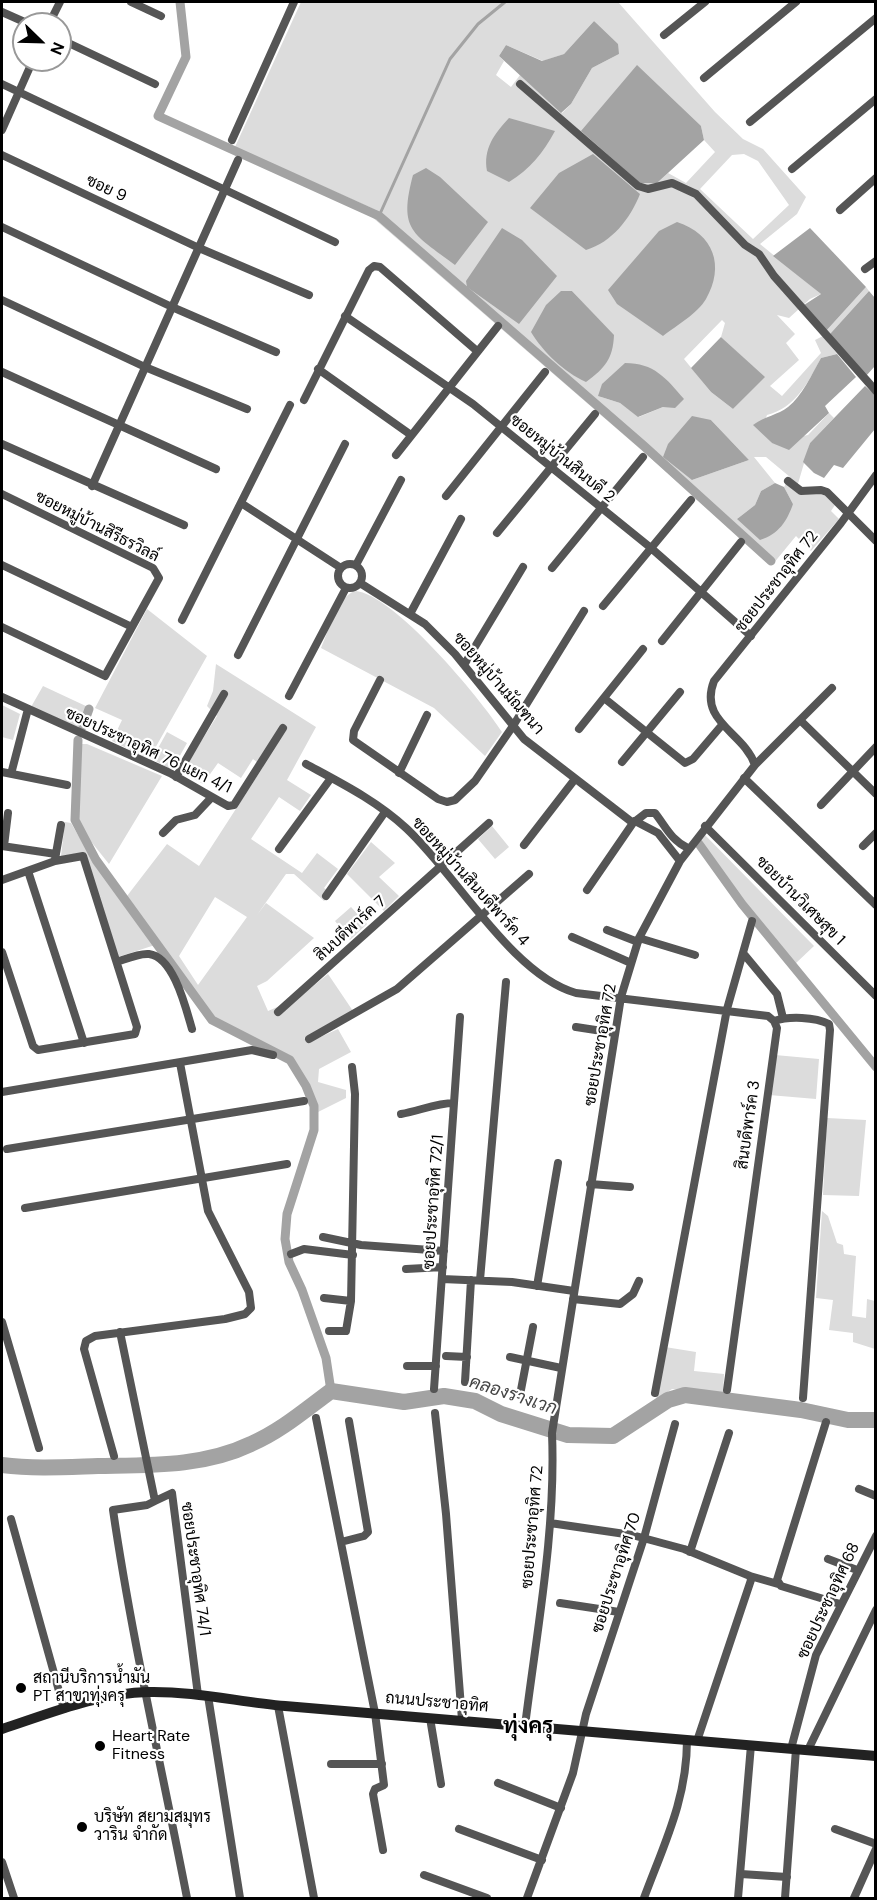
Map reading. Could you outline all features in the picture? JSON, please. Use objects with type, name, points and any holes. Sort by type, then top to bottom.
[{"type":"main road","name":"ถนนประชาอุทิศ","points":[[2,1729],[64,1709],[120,1695],[147,1692],[203,1696],[278,1706],[876,1756]]},
{"type":"street","points":[[131,2],[161,16]]},
{"type":"street","points":[[232,140],[294,2]]},
{"type":"street","points":[[664,35],[705,2]]},
{"type":"street","points":[[704,78],[796,2]]},
{"type":"street","points":[[750,122],[876,18]]},
{"type":"street","points":[[72,45],[155,84]]},
{"type":"street","points":[[2,129],[28,72]]},
{"type":"street","points":[[2,84],[335,242]]},
{"type":"street","points":[[520,84],[638,186],[648,189],[672,183],[696,194],[745,245],[759,254],[774,276],[876,391]]},
{"type":"street","points":[[792,169],[876,99]]},
{"type":"street","name":"ซอย 9","points":[[2,155],[199,248],[309,295]]},
{"type":"street","points":[[92,486],[238,160]]},
{"type":"street","points":[[840,210],[876,178]]},
{"type":"street","points":[[2,227],[172,307],[276,352]]},
{"type":"street","points":[[865,269],[876,261]]},
{"type":"street","points":[[304,400],[369,270],[374,266],[380,267],[477,351]]},
{"type":"street","points":[[2,300],[145,367],[247,409]]},
{"type":"street","name":"ซอยหมู่บ้านสินบดี 2","points":[[345,316],[501,427],[651,548],[751,636]]},
{"type":"street","points":[[396,455],[498,326]]},
{"type":"street","points":[[318,369],[411,435]]},
{"type":"street","points":[[2,372],[216,469]]},
{"type":"street","points":[[446,496],[545,372]]},
{"type":"street","points":[[182,620],[290,405]]},
{"type":"street","points":[[497,532],[595,414]]},
{"type":"street","points":[[2,444],[184,525]]},
{"type":"street","points":[[238,655],[345,444]]},
{"type":"street","points":[[552,567],[643,457]]},
{"type":"street","name":"ซอยประชาอุทิศ 72","points":[[525,1726],[549,1523],[553,1464],[552,1433],[621,997],[638,940],[680,861],[754,765],[750,752],[722,724],[708,695],[714,681],[848,514],[876,475]]},
{"type":"street","points":[[356,565],[401,480]]},
{"type":"street","points":[[788,481],[801,491],[827,492],[876,541]]},
{"type":"street","name":"ซอยหมู่บ้านสิรีธรวิลล์","points":[[2,494],[153,568],[159,578],[105,676],[2,627]]},
{"type":"street","points":[[603,606],[691,500]]},
{"type":"street","points":[[241,503],[341,568]]},
{"type":"street","points":[[410,614],[460,519]]},
{"type":"street","points":[[662,641],[741,542]]},
{"type":"street","points":[[348,564],[356,565],[361,571],[360,583],[354,588],[346,588],[338,580],[341,568],[348,564]]},
{"type":"street","points":[[2,565],[132,627]]},
{"type":"street","points":[[464,665],[523,567]]},
{"type":"street","name":"ซอยหมู่บ้านมัณฑนา","points":[[360,583],[425,624],[464,665],[524,739],[634,822],[658,833],[680,861]]},
{"type":"street","points":[[289,696],[346,588]]},
{"type":"street","points":[[380,680],[354,731],[353,740],[438,799],[447,802],[455,800],[475,781],[513,726],[584,610]]},
{"type":"street","points":[[579,729],[643,649]]},
{"type":"street","points":[[754,765],[832,688]]},
{"type":"street","points":[[622,762],[680,692]]},
{"type":"street","points":[[176,777],[224,694]]},
{"type":"street","name":"ซอยประชาอุทิศ 76 แยก 4/1","points":[[2,696],[176,777],[228,806],[234,805],[283,728]]},
{"type":"street","points":[[604,698],[685,763],[693,759],[722,724]]},
{"type":"street","points":[[11,774],[28,709]]},
{"type":"street","points":[[399,773],[427,715]]},
{"type":"street","points":[[800,720],[876,794]]},
{"type":"street","points":[[821,805],[876,747]]},
{"type":"street","name":"ซอยหมู่บ้านสินบดีพาร์ค 4","points":[[306,764],[385,812],[406,828],[523,961],[557,988],[576,993],[621,997]]},
{"type":"street","points":[[2,772],[68,785]]},
{"type":"street","points":[[279,849],[331,778]]},
{"type":"street","points":[[744,778],[876,905]]},
{"type":"street","points":[[524,845],[575,779]]},
{"type":"street","points":[[163,833],[176,820],[195,815],[211,798]]},
{"type":"street","points":[[326,896],[385,812]]},
{"type":"street","points":[[2,952],[33,1046],[39,1050],[135,1034],[137,1027],[85,860],[79,855],[56,857],[3,846],[8,813]]},
{"type":"street","points":[[587,890],[634,822],[646,813],[655,813],[661,826],[677,843],[688,848]]},
{"type":"street","name":"สินบดีพาร์ค 7","points":[[278,1012],[489,823]]},
{"type":"street","points":[[56,857],[61,825]]},
{"type":"street","name":"ซอยบ้านวิเศษสุข 1","points":[[705,826],[876,996]]},
{"type":"street","points":[[863,846],[876,833]]},
{"type":"street","points":[[2,880],[28,871],[56,857]]},
{"type":"street","points":[[28,871],[84,1043]]},
{"type":"street","points":[[309,1039],[397,990],[529,874]]},
{"type":"street","points":[[655,1393],[727,1009],[752,921]]},
{"type":"street","points":[[607,930],[695,955]]},
{"type":"street","points":[[572,937],[631,963]]},
{"type":"street","points":[[743,953],[777,994],[783,1018]]},
{"type":"street","points":[[117,962],[145,954],[159,958],[178,985],[192,1029]]},
{"type":"street","points":[[465,1382],[506,982]]},
{"type":"street","points":[[621,997],[727,1009],[768,1016],[774,1020],[783,1018],[822,1021],[829,1024],[803,1398]]},
{"type":"street","name":"ซอยประชาอุทิศ 72/1","points":[[434,1389],[460,1017]]},
{"type":"street","name":"สินบดีพาร์ค 3","points":[[727,1390],[777,1028],[774,1020]]},
{"type":"street","points":[[576,1027],[615,1033]]},
{"type":"street","points":[[2,1092],[252,1050],[273,1055]]},
{"type":"street","points":[[114,1456],[84,1349],[86,1341],[95,1336],[120,1332],[225,1319],[245,1314],[251,1308],[249,1292],[208,1211],[180,1063]]},
{"type":"street","points":[[329,1330],[346,1331],[351,1301],[355,1094],[352,1067]]},
{"type":"street","points":[[7,1149],[304,1101]]},
{"type":"street","points":[[401,1114],[424,1111],[442,1103],[454,1103]]},
{"type":"street","points":[[537,1286],[558,1163]]},
{"type":"street","points":[[25,1208],[287,1164]]},
{"type":"street","points":[[590,1184],[630,1188]]},
{"type":"street","points":[[323,1237],[353,1243],[444,1251]]},
{"type":"street","points":[[291,1254],[304,1250],[353,1255]]},
{"type":"street","points":[[406,1269],[443,1268]]},
{"type":"street","points":[[442,1279],[537,1286],[620,1304],[633,1294],[639,1281]]},
{"type":"street","points":[[324,1298],[351,1301]]},
{"type":"street","points":[[2,1322],[39,1448]]},
{"type":"street","points":[[520,1395],[533,1327]]},
{"type":"street","name":"ซอยประชาอุทิศ 74/1","points":[[120,1332],[156,1501],[171,1493],[203,1696]]},
{"type":"street","points":[[446,1356],[467,1357]]},
{"type":"street","points":[[510,1357],[561,1368]]},
{"type":"street","points":[[407,1366],[436,1366]]},
{"type":"street","points":[[435,1413],[446,1514],[462,1720]]},
{"type":"street","points":[[316,1418],[375,1713],[384,1785],[375,1789],[373,1794],[384,1850]]},
{"type":"street","points":[[341,1542],[364,1536],[368,1532],[349,1421]]},
{"type":"street","points":[[778,1584],[826,1422]]},
{"type":"street","name":"ซอยประชาอุทิศ 70","points":[[527,1899],[573,1773],[583,1730],[644,1538],[675,1424]]},
{"type":"street","points":[[690,1552],[729,1432]]},
{"type":"street","points":[[859,1489],[876,1496]]},
{"type":"street","points":[[156,1501],[113,1510],[128,1610],[147,1692],[187,1899]]},
{"type":"street","points":[[11,1519],[64,1709]]},
{"type":"street","points":[[549,1523],[584,1526],[644,1538],[690,1552],[750,1576],[840,1604]]},
{"type":"street","name":"ซอยประชาอุทิศ 68","points":[[785,1899],[794,1749],[816,1655],[876,1536]]},
{"type":"street","points":[[828,1559],[857,1570]]},
{"type":"street","points":[[644,1899],[682,1798],[692,1740],[752,1580],[750,1576]]},
{"type":"street","points":[[560,1603],[619,1612]]},
{"type":"street","points":[[808,1750],[876,1610]]},
{"type":"street","points":[[203,1696],[240,1899]]},
{"type":"street","points":[[278,1706],[314,1899]]},
{"type":"street","points":[[430,1718],[441,1784]]},
{"type":"street","points":[[738,1899],[751,1745]]},
{"type":"street","points":[[331,1764],[382,1764]]},
{"type":"street","points":[[498,1784],[561,1808]]},
{"type":"street","points":[[459,1828],[542,1860]]},
{"type":"street","points":[[835,1829],[876,1847],[854,1899]]},
{"type":"street","points":[[2,1862],[14,1899]]},
{"type":"street","points":[[741,1874],[787,1877]]},
{"type":"street","points":[[424,1875],[487,1899]]},
{"type":"shaded area","points":[[301,2],[618,2],[715,112],[743,139],[763,149],[806,197],[797,214],[760,244],[821,294],[810,299],[789,318],[777,315],[795,334],[786,343],[799,360],[770,386],[782,396],[821,353],[815,340],[823,336],[837,354],[821,358],[800,393],[785,407],[767,415],[761,431],[772,443],[808,435],[829,413],[834,418],[810,443],[797,487],[839,499],[831,511],[839,519],[811,551],[796,536],[773,564],[372,217],[376,210],[235,147]],"holes":[[[594,21],[619,54],[592,68],[571,104],[562,113],[520,75],[511,87],[496,75],[504,61],[499,56],[506,45],[543,61],[564,54]],[[701,126],[704,140],[715,152],[686,183],[668,173],[657,183]],[[744,154],[758,161],[789,205],[753,239],[700,189],[732,155]],[[561,291],[572,291],[613,335]],[[722,320],[725,323],[721,337],[764,377],[733,409],[711,392],[684,359]],[[598,396],[663,407],[639,417],[620,403]],[[711,420],[749,460],[692,480]],[[754,457],[766,457],[790,477],[784,487],[793,504],[737,519],[755,505],[761,491],[775,483]]]},
{"type":"shaded area","points":[[594,21],[618,44],[619,54],[592,68],[571,104],[561,113],[499,56],[506,45],[542,61],[564,54]]},
{"type":"shaded area","points":[[637,65],[701,126],[704,140],[657,183],[640,183],[581,131]]},
{"type":"shaded area","points":[[509,118],[555,131],[535,160],[509,182],[487,171],[486,163],[491,142]]},
{"type":"shaded area","points":[[593,154],[640,194],[631,212],[619,228],[604,241],[586,250],[530,208],[559,173]]},
{"type":"shaded area","points":[[426,168],[440,177],[488,222],[455,265],[419,237],[409,220],[407,208],[413,175]]},
{"type":"shaded area","points":[[677,222],[700,234],[707,243],[715,263],[715,275],[712,287],[702,304],[663,336],[617,304],[608,290],[659,231]]},
{"type":"shaded area","points":[[502,228],[522,240],[557,276],[519,324],[467,287],[466,281]]},
{"type":"shaded area","points":[[810,228],[866,287],[826,331],[804,305],[821,294],[773,256]]},
{"type":"shaded area","points":[[866,287],[869,291],[830,334],[826,331]]},
{"type":"shaded area","points":[[561,291],[572,291],[614,335],[610,357],[586,382],[555,361],[531,332],[546,305]]},
{"type":"shaded area","points":[[869,291],[875,298],[875,366],[866,376],[830,334]]},
{"type":"shaded area","points":[[721,337],[765,377],[733,409],[711,392],[691,368]]},
{"type":"shaded area","points":[[837,354],[856,377],[825,406],[829,413],[789,450],[772,443],[753,425],[788,407],[802,391],[821,358]]},
{"type":"shaded area","points":[[625,363],[644,366],[659,373],[684,399],[675,408],[663,407],[638,417],[620,403],[598,396],[602,384]]},
{"type":"shaded area","points":[[865,386],[875,395],[875,429],[843,468],[834,465],[824,478],[814,473],[803,462],[810,443]]},
{"type":"shaded area","points":[[692,416],[711,420],[749,460],[692,480],[663,457],[668,444]]},
{"type":"shaded area","points":[[775,483],[784,487],[793,504],[781,526],[760,540],[737,519],[755,505],[761,491]]},
{"type":"shaded area","points":[[355,591],[371,596],[413,628],[476,696],[502,732],[485,756],[434,708],[321,648],[338,607],[348,595]]},
{"type":"shaded area","points":[[147,609],[207,656],[149,759],[112,741],[122,720],[95,708]]},
{"type":"shaded area","points":[[216,664],[316,727],[287,780],[311,795],[300,811],[279,797],[251,839],[302,873],[317,853],[338,869],[324,888],[332,894],[324,901],[294,874],[286,874],[257,915],[266,903],[314,938],[267,981],[257,986],[268,1011],[282,1005],[285,1009],[328,974],[353,1011],[304,1038],[307,1043],[338,1029],[351,1052],[319,1069],[318,1082],[346,1090],[346,1098],[318,1112],[303,1075],[292,1059],[215,1020],[158,944],[127,896],[167,844],[199,866],[263,767],[253,759],[241,778],[218,763],[203,784],[182,772],[217,716],[207,706],[213,691]],"holes":[[[215,897],[247,917],[198,985],[179,956]]]},
{"type":"shaded area","points":[[43,686],[88,707],[78,728],[31,707]]},
{"type":"shaded area","points":[[2,705],[20,714],[13,740],[2,737]]},
{"type":"shaded area","points":[[167,732],[187,743],[172,770],[152,759]]},
{"type":"shaded area","points":[[81,744],[87,744],[162,776],[109,864],[81,829],[78,819]]},
{"type":"shaded area","points":[[65,822],[71,823],[85,847],[155,945],[118,957],[84,854],[61,856]]},
{"type":"shaded area","points":[[492,826],[509,847],[495,859],[478,839]]},
{"type":"shaded area","points":[[704,834],[814,946],[795,964],[697,844]]},
{"type":"shaded area","points":[[371,842],[395,863],[379,877],[399,896],[384,911],[347,874]]},
{"type":"shaded area","points":[[351,907],[367,924],[350,940],[335,921]]},
{"type":"shaded area","points":[[775,1055],[819,1059],[816,1099],[769,1095]]},
{"type":"shaded area","points":[[827,1118],[866,1120],[859,1196],[823,1195]]},
{"type":"shaded area","points":[[822,1211],[828,1216],[837,1243],[843,1245],[844,1254],[856,1256],[852,1316],[866,1318],[867,1299],[875,1301],[875,1349],[853,1342],[853,1333],[829,1330],[833,1300],[816,1298]]},
{"type":"shaded area","points":[[665,1347],[696,1352],[694,1371],[724,1374],[723,1394],[672,1389],[656,1400]]},
{"type":"waterway","points":[[180,2],[186,57],[158,116],[379,216],[644,446],[771,561]]},
{"type":"waterway","points":[[379,216],[450,59],[478,24],[505,2]]},
{"type":"waterway","points":[[83,726],[89,709]]},
{"type":"waterway","points":[[78,740],[75,820],[96,860],[212,1020],[290,1060],[306,1086],[314,1106],[314,1130],[287,1214],[285,1239],[289,1262],[302,1290],[326,1358],[331,1391]]},
{"type":"waterway","points":[[699,844],[742,904],[876,1067]]},
{"type":"waterway","name":"คลองรางเวก","points":[[2,1465],[26,1467],[156,1465],[214,1457],[233,1452],[272,1433],[331,1391],[404,1402],[444,1396],[475,1401],[501,1414],[568,1435],[613,1436],[668,1400],[685,1395],[801,1410],[848,1420],[876,1420]]},
{"type":"place","name":"สถานีบริการน้ำมัน PT สาขาทุ่งครุ","points":[[21,1688]]},
{"type":"place","name":"Heart Rate Fitness","points":[[100,1746]]},
{"type":"place","name":"บริษัท สยามสมุทร วาริน จำกัด","points":[[82,1827]]},
{"type":"district","name":"ทุ่งครุ","points":[[528,1727]]}]
